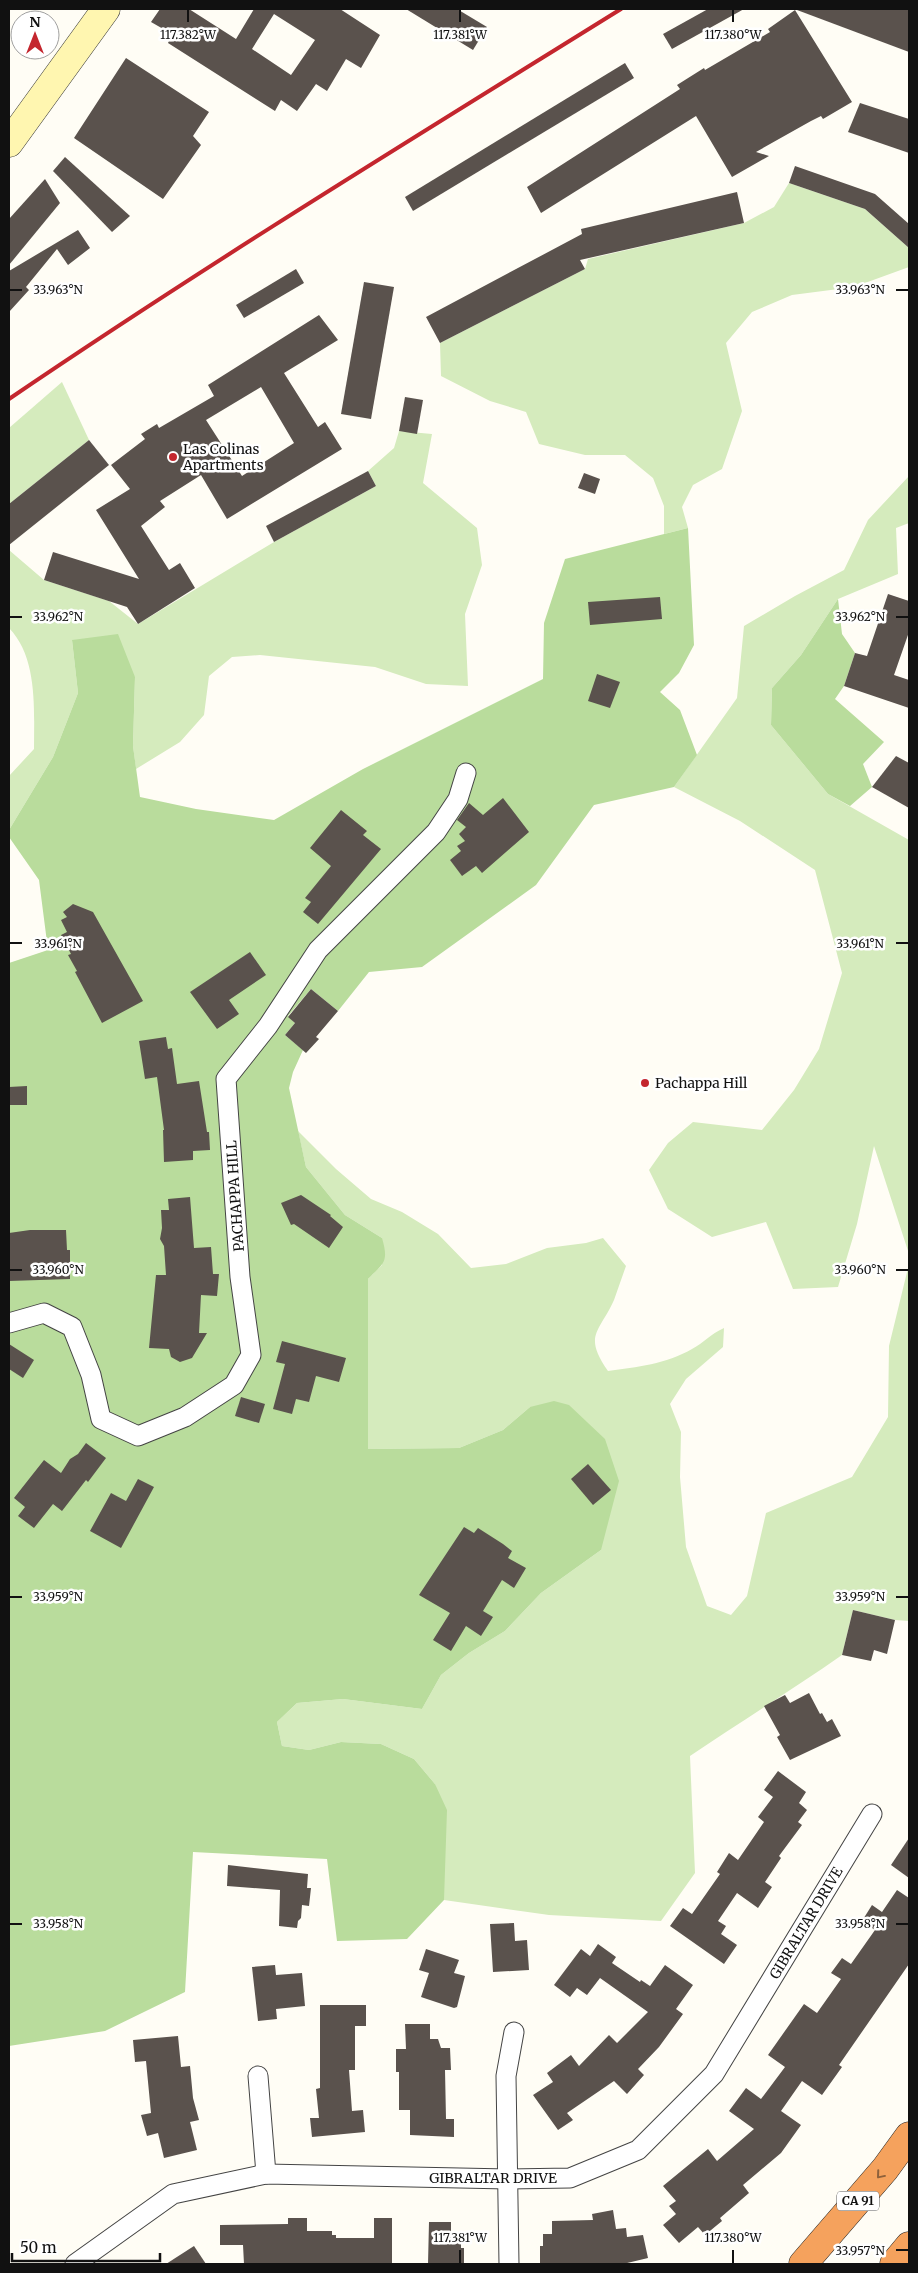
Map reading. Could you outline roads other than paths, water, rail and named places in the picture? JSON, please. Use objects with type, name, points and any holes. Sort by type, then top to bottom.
[{"type":"highway","name":"CA 91","points":[[803,2264],[885,2169],[909,2136]]},
{"type":"highway","points":[[894,2264],[909,2246]]},
{"type":"main road","points":[[13,130],[106,9]]},
{"type":"street","name":"PACHAPPA HILL","points":[[9,1323],[44,1313],[72,1327],[91,1375],[101,1419],[138,1436],[185,1417],[234,1385],[250,1355],[240,1271],[226,1079],[268,1026],[318,950],[436,832],[458,799],[466,773]]},
{"type":"street","name":"GIBRALTAR DRIVE","points":[[75,2264],[173,2194],[266,2174],[508,2179],[570,2178],[638,2150],[714,2074],[872,1814]]},
{"type":"street","points":[[509,2264],[506,2076],[514,2032]]},
{"type":"street","points":[[258,2076],[266,2174]]},
{"type":"railway","points":[[9,399],[236,250],[621,9]]},
{"type":"place","name":"Las Colinas Apartments","points":[[173,457]]},
{"type":"place","name":"Pachappa Hill","points":[[645,1083]]}]
